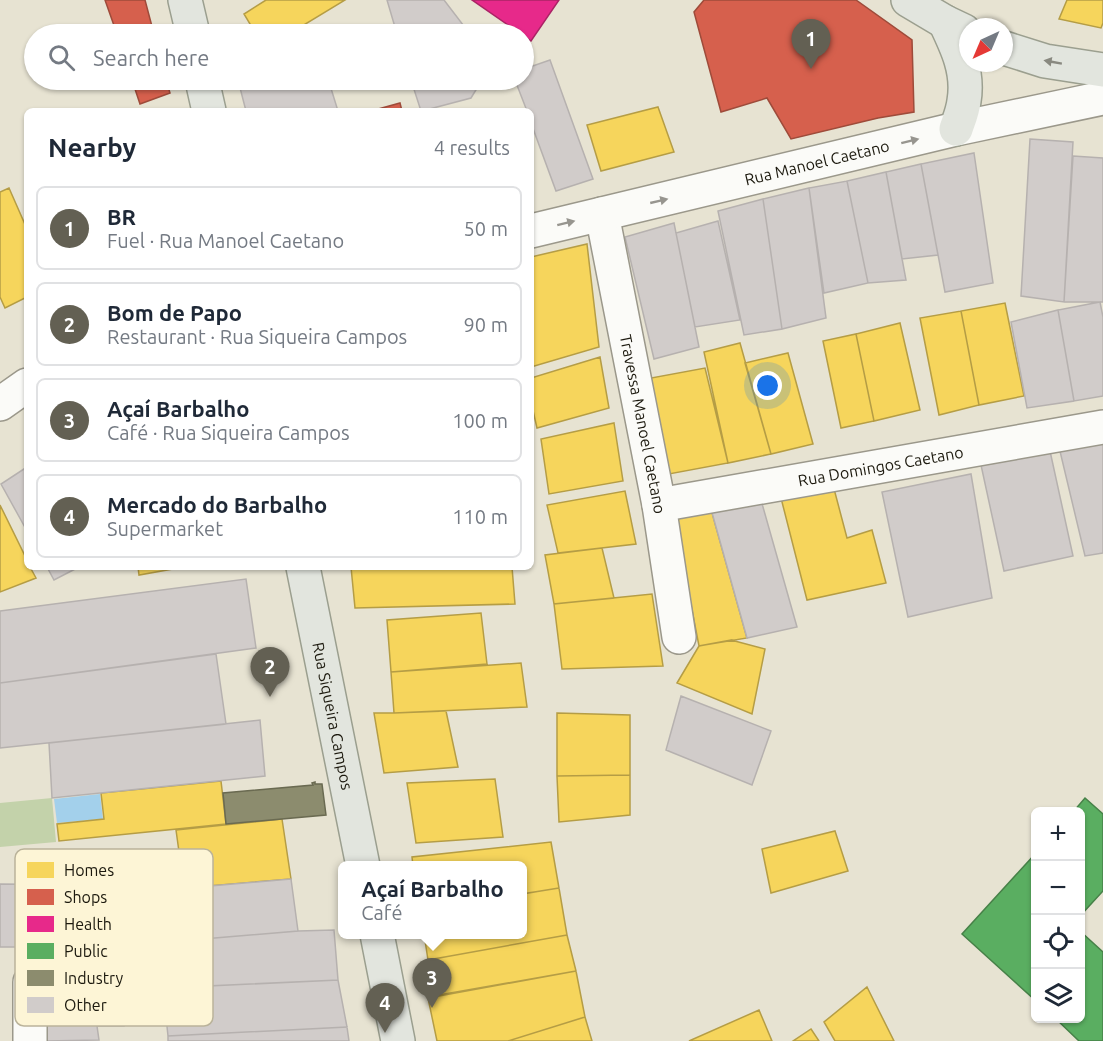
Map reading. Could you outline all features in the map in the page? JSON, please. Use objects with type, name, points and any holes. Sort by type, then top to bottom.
[{"type":"main road","points":[[186,0],[191,24]]},
{"type":"main road","points":[[908,0],[956,28],[965,77],[964,101],[956,129]]},
{"type":"main road","points":[[1013,51],[1045,61],[1103,70]]},
{"type":"main road","points":[[204,90],[208,108]]},
{"type":"main road","name":"Rua Siqueira Campos","points":[[304,570],[362,861]]},
{"type":"main road","points":[[378,939],[398,1041]]},
{"type":"street","name":"Rua Manoel Caetano","points":[[534,230],[956,129],[1103,98]]},
{"type":"street","name":"Travessa Manoel Caetano","points":[[602,214],[659,506],[679,637]]},
{"type":"street","points":[[0,404],[24,387]]},
{"type":"street","name":"Rua Domingos Caetano","points":[[659,506],[1103,427]]},
{"type":"green space","points":[[52,798],[56,842],[0,847],[0,803]]},
{"type":"water","points":[[100,794],[103,819],[57,823],[54,799]]},
{"type":"building: Homes","points":[[266,0],[345,0],[305,24],[250,24],[244,14]]},
{"type":"building: Homes","points":[[1067,0],[1103,0],[1101,28],[1059,19]]},
{"type":"building: Homes","points":[[658,107],[674,152],[601,171],[587,125]]},
{"type":"building: Homes","points":[[9,188],[24,222],[24,298],[5,308],[0,297],[0,192]]},
{"type":"building: Homes","points":[[587,244],[599,347],[534,366],[534,256]]},
{"type":"building: Homes","points":[[1005,303],[1024,396],[979,405],[961,311]]},
{"type":"building: Homes","points":[[961,311],[979,405],[939,415],[920,318]]},
{"type":"building: Homes","points":[[900,323],[920,410],[874,421],[856,334]]},
{"type":"building: Homes","points":[[856,334],[874,421],[841,428],[823,341]]},
{"type":"building: Homes","points":[[740,343],[771,454],[728,463],[704,352]]},
{"type":"building: Homes","points":[[788,353],[813,444],[771,454],[745,363]]},
{"type":"building: Homes","points":[[600,357],[609,408],[537,428],[534,415],[534,377]]},
{"type":"building: Homes","points":[[705,368],[728,463],[669,474],[651,378]]},
{"type":"building: Homes","points":[[614,423],[623,481],[549,494],[541,439]]},
{"type":"building: Homes","points":[[833,485],[847,538],[872,530],[886,583],[807,600],[781,498]]},
{"type":"building: Homes","points":[[625,491],[636,544],[558,553],[547,505]]},
{"type":"building: Homes","points":[[0,505],[24,554],[24,570],[32,570],[36,578],[0,592]]},
{"type":"building: Homes","points":[[711,509],[747,638],[699,646],[674,518]]},
{"type":"building: Homes","points":[[602,548],[614,598],[554,604],[545,555]]},
{"type":"building: Homes","points":[[138,570],[167,570],[139,575]]},
{"type":"building: Homes","points":[[351,570],[512,570],[515,604],[355,608]]},
{"type":"building: Homes","points":[[652,594],[663,666],[562,669],[554,604]]},
{"type":"building: Homes","points":[[481,613],[487,664],[391,672],[387,620]]},
{"type":"building: Homes","points":[[731,640],[765,649],[752,714],[677,683],[699,646]]},
{"type":"building: Homes","points":[[521,663],[527,707],[394,713],[391,672]]},
{"type":"building: Homes","points":[[446,711],[458,767],[384,773],[374,713]]},
{"type":"building: Homes","points":[[557,713],[630,715],[630,775],[557,776]]},
{"type":"building: Homes","points":[[630,775],[630,815],[559,822],[557,776]]},
{"type":"building: Homes","points":[[495,779],[503,837],[416,843],[407,783]]},
{"type":"building: Homes","points":[[221,781],[226,824],[59,841],[57,824],[104,819],[101,793]]},
{"type":"building: Homes","points":[[282,819],[291,879],[213,886],[213,849],[179,849],[176,830]]},
{"type":"building: Homes","points":[[835,831],[848,871],[771,893],[762,849]]},
{"type":"building: Homes","points":[[551,842],[559,888],[527,893],[527,861],[412,861],[412,857]]},
{"type":"building: Homes","points":[[559,888],[567,935],[428,960],[425,939],[527,939],[527,893]]},
{"type":"building: Homes","points":[[567,935],[576,971],[439,995],[428,960]]},
{"type":"building: Homes","points":[[576,971],[585,1017],[508,1041],[437,1041],[428,998]]},
{"type":"building: Homes","points":[[867,987],[894,1041],[835,1041],[824,1022]]},
{"type":"building: Homes","points":[[759,1010],[772,1041],[689,1041]]},
{"type":"building: Homes","points":[[585,1017],[592,1041],[508,1041]]},
{"type":"building: Homes","points":[[811,1029],[819,1041],[793,1041]]},
{"type":"building: Shops","points":[[105,0],[145,0],[151,24],[113,24]]},
{"type":"building: Shops","points":[[704,0],[856,0],[912,40],[914,112],[878,118],[791,139],[767,98],[721,112],[694,12]]},
{"type":"building: Shops","points":[[135,90],[169,90],[170,93],[140,104]]},
{"type":"building: Shops","points":[[400,103],[401,108],[382,108]]},
{"type":"building: Health","points":[[472,0],[559,0],[534,37],[534,24],[507,24]]},
{"type":"building: Public","points":[[1085,798],[1103,814],[1103,891],[1085,911],[1085,807],[1077,807]]},
{"type":"building: Public","points":[[1031,858],[1031,996],[962,934]]},
{"type":"building: Public","points":[[1085,936],[1103,952],[1103,1041],[1079,1041],[1060,1023],[1085,1023]]},
{"type":"building: Industry","points":[[315,782],[315,784],[322,784],[326,815],[226,824],[223,793],[313,785],[312,783]]},
{"type":"building: Other","points":[[387,0],[444,0],[462,24],[394,24]]},
{"type":"building: Other","points":[[550,60],[593,179],[556,191],[534,131],[534,108],[526,108],[519,90],[534,90],[534,66]]},
{"type":"building: Other","points":[[241,90],[331,90],[337,108],[245,108]]},
{"type":"building: Other","points":[[414,90],[476,90],[471,98],[433,108],[420,108]]},
{"type":"building: Other","points":[[1030,139],[1073,142],[1064,302],[1021,296]]},
{"type":"building: Other","points":[[974,153],[993,283],[945,292],[921,164]]},
{"type":"building: Other","points":[[1073,156],[1103,158],[1103,302],[1064,302]]},
{"type":"building: Other","points":[[921,164],[938,255],[902,259],[886,172]]},
{"type":"building: Other","points":[[886,172],[906,280],[868,283],[847,181]]},
{"type":"building: Other","points":[[847,181],[868,283],[824,293],[809,188]]},
{"type":"building: Other","points":[[809,188],[826,318],[782,329],[763,199]]},
{"type":"building: Other","points":[[763,199],[782,329],[744,335],[718,211]]},
{"type":"building: Other","points":[[718,221],[740,320],[695,327],[676,233]]},
{"type":"building: Other","points":[[674,223],[699,347],[654,359],[625,237]]},
{"type":"building: Other","points":[[1100,302],[1103,317],[1103,396],[1074,401],[1058,310]]},
{"type":"building: Other","points":[[1058,310],[1074,401],[1027,408],[1011,322]]},
{"type":"building: Other","points":[[1103,438],[1103,553],[1085,556],[1059,447]]},
{"type":"building: Other","points":[[1050,451],[1073,556],[1004,571],[981,465]]},
{"type":"building: Other","points":[[24,469],[24,526],[1,484]]},
{"type":"building: Other","points":[[971,474],[992,598],[908,617],[882,492]]},
{"type":"building: Other","points":[[761,500],[797,627],[747,638],[711,509]]},
{"type":"building: Other","points":[[49,570],[73,570],[54,580]]},
{"type":"building: Other","points":[[246,579],[256,648],[0,683],[0,611]]},
{"type":"building: Other","points":[[216,654],[226,724],[0,748],[0,683]]},
{"type":"building: Other","points":[[681,696],[771,731],[752,785],[666,750]]},
{"type":"building: Other","points":[[260,720],[265,776],[52,798],[49,743]]},
{"type":"building: Other","points":[[291,879],[298,931],[213,938],[213,886]]},
{"type":"building: Other","points":[[0,884],[15,884],[15,947],[0,947]]},
{"type":"building: Other","points":[[334,930],[338,980],[213,986],[213,938]]},
{"type":"building: Other","points":[[338,980],[347,1027],[168,1036],[167,1026],[213,1026],[213,986]]},
{"type":"building: Other","points":[[44,1026],[97,1026],[99,1040],[45,1041]]},
{"type":"building: Other","points":[[347,1027],[349,1041],[168,1041],[168,1036]]},
{"type":"place","name":"BR","points":[[811,69]]},
{"type":"place","name":"Bom de Papo","points":[[270,697]]},
{"type":"place","name":"Açaí Barbalho","points":[[432,1008]]},
{"type":"place","name":"Mercado do Barbalho","points":[[385,1033]]}]
